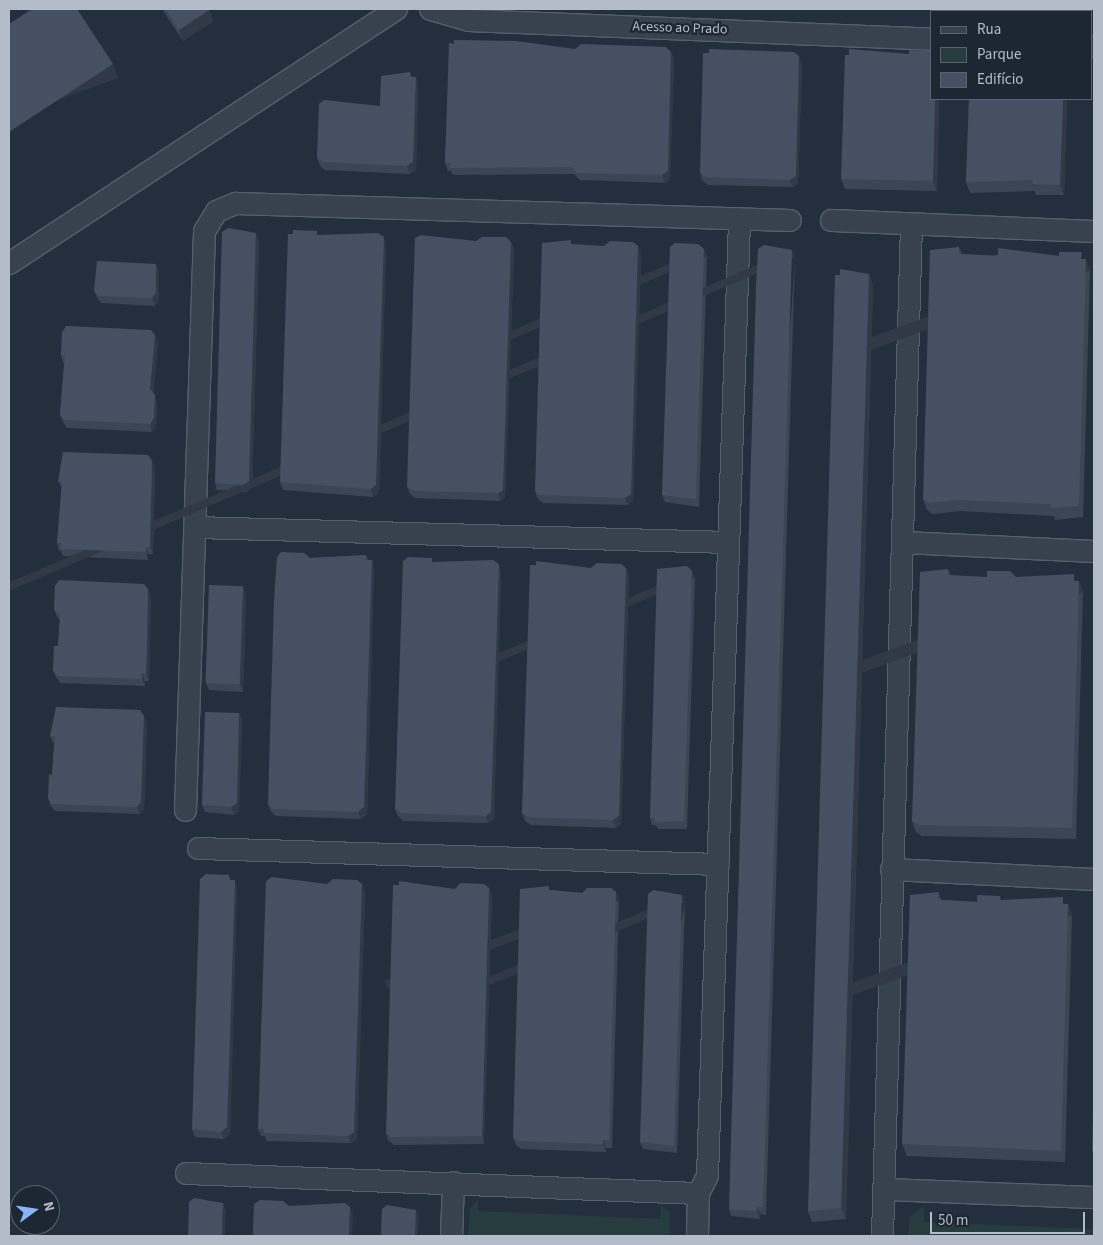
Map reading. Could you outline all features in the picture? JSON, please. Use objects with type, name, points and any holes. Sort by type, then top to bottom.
[{"type":"street","points":[[9,263],[396,9]]},
{"type":"street","name":"Acesso ao Prado","points":[[430,9],[468,20],[930,39]]},
{"type":"street","points":[[185,810],[204,230],[222,207],[235,203],[739,220],[790,220]]},
{"type":"street","points":[[697,1236],[698,1193],[708,1175],[739,220]]},
{"type":"street","points":[[831,220],[911,226],[1094,231]]},
{"type":"street","points":[[882,1236],[891,870],[903,542],[911,226]]},
{"type":"street","points":[[195,526],[728,542]]},
{"type":"street","points":[[903,542],[1094,551]]},
{"type":"street","points":[[198,848],[718,864]]},
{"type":"street","points":[[891,870],[1094,879]]},
{"type":"street","points":[[186,1173],[698,1193]]},
{"type":"street","points":[[451,1236],[453,1182]]},
{"type":"street","points":[[883,1189],[1094,1197]]},
{"type":"green space","points":[[478,1199],[478,1211],[660,1219],[661,1205],[670,1213],[670,1236],[468,1236],[470,1209]]},
{"type":"green space","points":[[924,1206],[924,1222],[1094,1229],[1094,1236],[908,1236],[910,1216]]},
{"type":"building","points":[[32,9],[77,9],[113,64],[9,132],[9,24]]},
{"type":"building","points":[[165,9],[209,9],[209,10],[179,30]]},
{"type":"building","points":[[454,40],[516,41],[575,49],[581,44],[666,47],[671,52],[668,171],[662,175],[577,173],[572,167],[450,168],[451,163],[445,163],[449,43],[454,44]]},
{"type":"building","points":[[709,49],[794,52],[799,56],[796,176],[790,180],[705,177],[700,172],[703,53],[709,53]]},
{"type":"building","points":[[849,49],[909,54],[909,50],[930,51],[930,100],[935,100],[933,181],[841,179],[845,55],[849,55]]},
{"type":"building","points":[[410,72],[410,77],[416,77],[413,162],[407,166],[323,162],[317,158],[319,104],[324,100],[380,106],[381,76]]},
{"type":"building","points":[[969,100],[1063,100],[1060,185],[1032,184],[1033,180],[966,182]]},
{"type":"building","points":[[228,228],[256,233],[249,481],[243,485],[215,483],[222,232]]},
{"type":"building","points":[[293,230],[317,231],[317,235],[378,233],[384,237],[376,485],[371,489],[280,482],[288,234],[293,234]]},
{"type":"building","points":[[421,235],[476,241],[482,237],[506,237],[511,242],[503,490],[498,493],[413,491],[407,486],[415,238]]},
{"type":"building","points":[[571,240],[571,244],[604,246],[610,241],[633,242],[638,246],[631,494],[625,498],[540,495],[535,491],[542,243]]},
{"type":"building","points":[[675,243],[698,244],[704,249],[696,499],[662,495],[670,247]]},
{"type":"building","points":[[764,245],[792,250],[763,1207],[757,1207],[757,1211],[729,1209],[756,288],[758,249]]},
{"type":"building","points":[[959,247],[959,254],[993,256],[998,255],[998,248],[1059,256],[1059,252],[1082,252],[1081,259],[1086,259],[1079,506],[1051,508],[1051,504],[957,500],[929,503],[923,499],[930,250]]},
{"type":"building","points":[[97,261],[156,264],[156,293],[152,298],[98,296],[94,290]]},
{"type":"building","points":[[840,269],[869,274],[841,1208],[808,1211],[835,275],[840,275]]},
{"type":"building","points":[[66,326],[151,330],[155,335],[150,389],[155,395],[154,418],[150,424],[65,420],[60,415],[65,355],[61,355],[62,332]]},
{"type":"building","points":[[63,452],[148,455],[152,461],[150,547],[146,547],[146,552],[60,549],[61,543],[57,543],[62,481],[58,481]]},
{"type":"building","points":[[281,552],[304,553],[310,558],[366,555],[366,560],[372,560],[364,807],[358,812],[273,809],[268,804],[274,600],[277,557]]},
{"type":"building","points":[[408,557],[432,558],[432,562],[493,560],[499,564],[491,812],[486,816],[401,813],[395,809],[403,561]]},
{"type":"building","points":[[536,561],[591,568],[597,563],[621,564],[626,568],[619,816],[613,820],[528,817],[522,813],[530,565],[536,565]]},
{"type":"building","points":[[687,566],[692,571],[684,821],[655,822],[655,818],[650,818],[657,569]]},
{"type":"building","points":[[948,569],[948,575],[987,577],[987,571],[1010,571],[1016,577],[1074,574],[1074,581],[1079,581],[1072,828],[918,825],[912,821],[920,572]]},
{"type":"building","points":[[59,580],[144,584],[148,589],[147,650],[146,674],[142,673],[142,679],[57,676],[53,670],[54,646],[58,646],[60,615],[54,609],[55,586]]},
{"type":"building","points":[[209,585],[243,586],[240,684],[206,683]]},
{"type":"building","points":[[56,707],[140,710],[144,716],[141,802],[137,807],[52,804],[48,798],[49,774],[52,775],[55,736],[50,736]]},
{"type":"building","points":[[205,712],[239,713],[237,803],[231,807],[202,805]]},
{"type":"building","points":[[206,874],[229,875],[229,880],[235,880],[227,1127],[221,1132],[192,1129],[200,879]]},
{"type":"building","points":[[272,877],[327,884],[333,879],[357,880],[362,884],[354,1132],[348,1136],[264,1133],[264,1129],[258,1129],[266,881]]},
{"type":"building","points":[[399,881],[455,889],[460,883],[484,884],[489,888],[482,1136],[391,1137],[386,1133],[393,885],[399,885]]},
{"type":"building","points":[[549,886],[549,890],[582,893],[587,888],[611,888],[616,892],[609,1140],[603,1140],[603,1144],[518,1141],[513,1137],[520,889]]},
{"type":"building","points":[[653,890],[682,895],[674,1146],[640,1142],[648,894]]},
{"type":"building","points":[[939,892],[938,899],[943,900],[977,902],[977,895],[1000,896],[1000,900],[1063,897],[1063,904],[1068,904],[1061,1151],[902,1144],[910,895]]},
{"type":"building","points":[[1094,1071],[1094,1151],[1092,1151]]},
{"type":"building","points":[[194,1198],[223,1203],[222,1236],[188,1236],[189,1202]]},
{"type":"building","points":[[260,1200],[283,1201],[289,1206],[345,1203],[350,1207],[349,1236],[253,1236],[254,1204]]},
{"type":"building","points":[[387,1205],[416,1210],[415,1236],[381,1236],[382,1209]]}]
